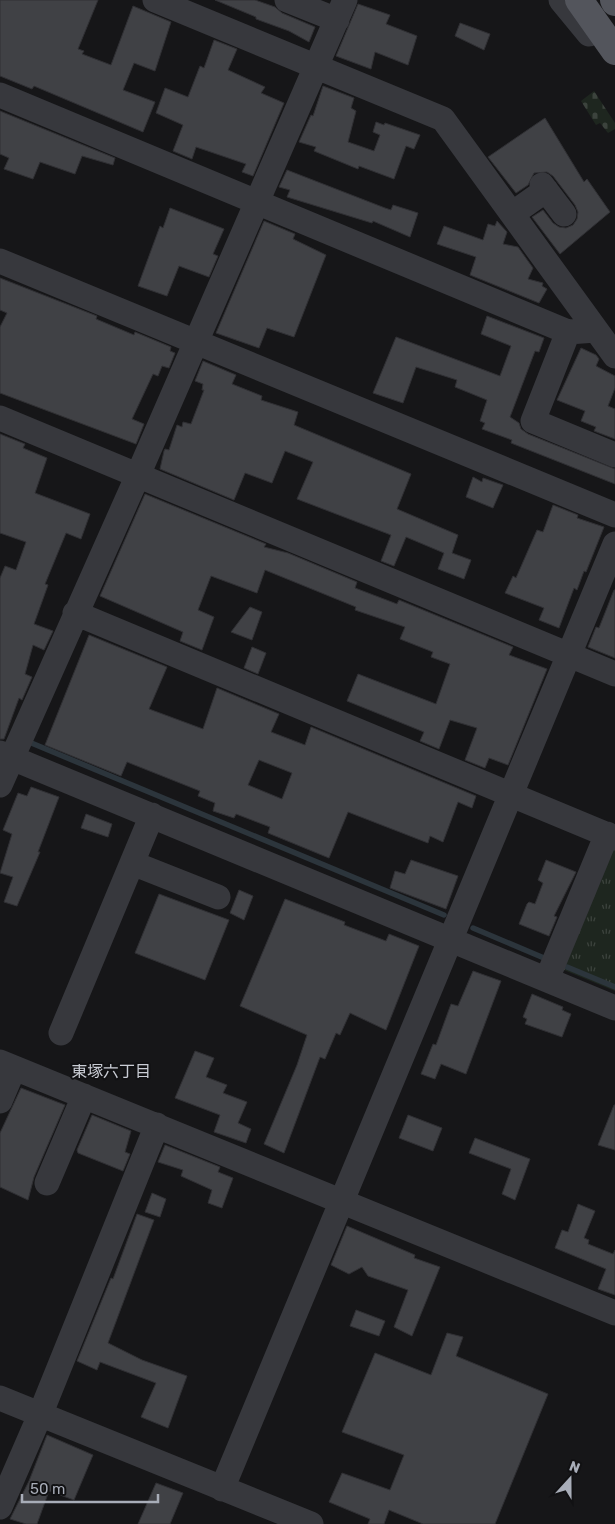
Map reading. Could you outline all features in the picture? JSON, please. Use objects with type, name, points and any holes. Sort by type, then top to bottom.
[{"type":"main road","points":[[579,0],[615,50]]},
{"type":"street","points":[[155,0],[443,119],[615,356]]},
{"type":"street","points":[[0,785],[6,755],[75,613],[138,475],[341,10],[287,0]]},
{"type":"street","points":[[561,0],[595,41],[615,58]]},
{"type":"street","points":[[0,95],[568,332],[596,330]]},
{"type":"street","points":[[512,214],[544,187],[564,214]]},
{"type":"street","points":[[0,261],[615,515]]},
{"type":"street","points":[[568,332],[533,421],[615,455]]},
{"type":"street","points":[[0,418],[615,674]]},
{"type":"street","points":[[222,1489],[341,1200],[452,940],[615,544]]},
{"type":"street","points":[[75,613],[611,836],[547,979]]},
{"type":"street","points":[[6,755],[615,1008]]},
{"type":"street","points":[[61,1033],[152,815]]},
{"type":"street","points":[[132,863],[218,897]]},
{"type":"street","points":[[0,1101],[7,1065],[615,1313]]},
{"type":"street","points":[[47,1183],[84,1096]]},
{"type":"street","points":[[0,1507],[40,1415],[157,1125]]},
{"type":"street","points":[[0,1398],[310,1524]]},
{"type":"green space","points":[[594,91],[615,123],[615,129],[608,133],[600,123],[596,125],[581,101]]},
{"type":"green space","points":[[615,848],[615,991],[564,970],[562,959],[605,852]]},
{"type":"building","points":[[0,0],[98,0],[78,49],[84,51],[82,54],[111,65],[133,6],[171,22],[155,71],[134,63],[123,90],[155,102],[143,132],[34,86],[32,89],[0,76]]},
{"type":"building","points":[[215,0],[255,0],[275,7],[282,13],[315,27],[309,42],[289,31],[256,19],[256,17]]},
{"type":"building","points":[[358,4],[390,15],[386,24],[417,36],[408,65],[375,52],[371,69],[336,56]]},
{"type":"building","points":[[460,23],[490,34],[484,50],[455,36]]},
{"type":"building","points":[[214,40],[237,49],[228,70],[265,87],[261,93],[284,103],[253,176],[242,172],[246,164],[196,147],[192,159],[173,151],[183,125],[156,113],[165,88],[188,97],[200,66],[204,68]]},
{"type":"building","points":[[323,86],[354,98],[351,108],[356,111],[348,142],[374,151],[380,135],[373,132],[376,122],[384,125],[385,123],[420,135],[414,149],[406,146],[394,179],[359,166],[358,169],[314,151],[316,147],[299,142],[311,115],[313,116]]},
{"type":"building","points":[[0,111],[115,158],[113,165],[82,156],[75,174],[40,162],[33,179],[4,169],[9,158],[0,154]]},
{"type":"building","points":[[545,118],[584,182],[587,179],[610,212],[560,254],[532,217],[543,210],[553,223],[559,227],[566,228],[573,225],[577,219],[578,212],[575,205],[553,176],[547,172],[534,173],[528,185],[516,193],[488,157]]},
{"type":"building","points":[[287,170],[391,210],[393,205],[418,213],[410,237],[373,221],[372,223],[287,197],[290,190],[279,187]]},
{"type":"building","points":[[170,208],[224,229],[213,254],[218,256],[209,277],[179,266],[167,296],[138,286],[160,226],[163,228]]},
{"type":"building","points":[[264,221],[295,234],[293,239],[326,255],[294,337],[267,328],[259,348],[216,333]]},
{"type":"building","points":[[497,221],[507,232],[503,244],[518,247],[533,268],[528,279],[543,283],[542,286],[547,289],[539,303],[470,275],[476,257],[437,244],[444,226],[483,240],[488,224],[495,226]]},
{"type":"building","points":[[0,278],[97,316],[96,319],[134,335],[135,332],[171,347],[170,351],[175,353],[169,368],[162,366],[158,376],[153,374],[132,419],[144,424],[136,444],[0,393],[0,327],[7,313],[0,310]]},
{"type":"building","points":[[487,316],[544,338],[539,352],[535,351],[510,417],[519,423],[521,429],[528,434],[615,469],[615,484],[511,443],[512,440],[482,429],[485,423],[480,421],[487,400],[455,387],[457,380],[416,367],[403,403],[373,393],[396,337],[500,376],[511,346],[481,334]]},
{"type":"building","points":[[581,348],[596,355],[599,359],[596,366],[615,376],[615,388],[608,406],[615,409],[615,439],[594,431],[596,427],[581,421],[585,411],[557,400]]},
{"type":"building","points":[[203,361],[236,375],[232,384],[262,396],[261,400],[298,412],[294,425],[411,474],[397,509],[458,535],[452,553],[471,560],[464,579],[438,569],[444,553],[406,537],[394,566],[381,561],[391,535],[297,499],[313,462],[285,451],[272,483],[245,473],[234,500],[160,469],[164,451],[165,449],[169,450],[177,425],[182,427],[183,422],[191,424],[204,390],[202,390],[203,384],[195,381]]},
{"type":"building","points":[[0,434],[25,444],[23,448],[47,458],[35,493],[90,514],[81,539],[66,533],[45,584],[48,585],[34,624],[53,631],[44,650],[33,645],[25,674],[32,677],[22,700],[19,698],[4,739],[0,739],[0,578],[5,566],[16,570],[26,542],[0,533]]},
{"type":"building","points":[[473,477],[482,482],[483,478],[503,485],[493,508],[466,497]]},
{"type":"building","points":[[145,494],[266,544],[264,547],[288,553],[357,582],[355,588],[397,604],[399,600],[513,647],[509,655],[547,669],[508,765],[489,758],[485,768],[465,760],[477,728],[450,720],[439,749],[420,741],[424,732],[347,701],[358,674],[436,704],[450,664],[431,657],[433,652],[400,639],[405,627],[355,610],[356,607],[265,570],[257,593],[211,576],[198,610],[214,617],[202,650],[180,641],[183,632],[100,596]]},
{"type":"building","points":[[553,505],[578,515],[577,518],[604,527],[586,572],[584,571],[577,590],[574,588],[559,628],[539,620],[544,608],[505,593],[513,576],[516,578],[537,530],[543,532]]},
{"type":"building","points":[[614,590],[615,658],[588,647],[596,627],[599,628]]},
{"type":"building","points":[[250,607],[262,612],[252,640],[231,632]]},
{"type":"building","points":[[89,635],[167,667],[149,709],[203,729],[217,688],[279,714],[271,732],[305,745],[311,727],[476,796],[472,808],[458,802],[443,842],[430,836],[428,843],[348,812],[329,858],[268,833],[270,827],[236,814],[234,818],[213,811],[215,803],[198,796],[200,791],[127,762],[121,776],[45,745]],"holes":[[[259,760],[292,773],[282,799],[248,785]]]},
{"type":"building","points":[[252,647],[266,653],[258,674],[244,668]]},
{"type":"building","points":[[31,787],[59,797],[38,852],[40,852],[17,906],[4,902],[13,877],[0,873],[12,834],[3,830],[18,793],[27,796]]},
{"type":"building","points":[[86,814],[112,824],[108,837],[81,828]]},
{"type":"building","points":[[411,860],[458,876],[446,909],[390,888],[395,871],[405,874]]},
{"type":"building","points":[[546,860],[576,872],[554,916],[557,917],[549,936],[519,924],[527,904],[529,902],[535,904],[543,883],[538,880]]},
{"type":"building","points":[[239,890],[253,896],[244,920],[230,913]]},
{"type":"building","points":[[159,894],[229,920],[205,980],[135,953]]},
{"type":"building","points":[[285,899],[345,922],[344,925],[386,941],[389,934],[419,946],[386,1030],[350,1013],[340,1035],[336,1033],[325,1059],[320,1057],[284,1153],[264,1144],[297,1065],[307,1035],[240,1006]]},
{"type":"building","points":[[473,971],[501,981],[466,1074],[441,1064],[435,1079],[421,1074],[433,1044],[436,1045],[451,1004],[458,1006]]},
{"type":"building","points":[[532,994],[563,1007],[562,1010],[571,1014],[562,1037],[525,1024],[527,1019],[523,1017]]},
{"type":"building","points":[[195,1051],[214,1058],[206,1077],[227,1085],[223,1093],[247,1102],[238,1123],[251,1129],[246,1143],[214,1132],[220,1115],[175,1098]]},
{"type":"building","points":[[21,1088],[65,1105],[34,1177],[28,1200],[0,1187],[0,1133]]},
{"type":"building","points":[[615,1105],[615,1150],[598,1145]]},
{"type":"building","points":[[92,1115],[131,1131],[125,1152],[130,1154],[123,1171],[78,1153],[77,1150]]},
{"type":"building","points":[[408,1115],[442,1128],[433,1151],[399,1138]]},
{"type":"building","points":[[475,1138],[530,1159],[515,1200],[502,1194],[511,1169],[469,1153]]},
{"type":"building","points":[[165,1145],[220,1167],[218,1172],[233,1178],[222,1208],[208,1203],[212,1190],[181,1176],[183,1170],[158,1162]]},
{"type":"building","points":[[152,1193],[166,1199],[160,1217],[145,1212]]},
{"type":"building","points":[[578,1204],[595,1211],[584,1238],[589,1240],[588,1244],[613,1254],[615,1250],[615,1295],[598,1289],[606,1269],[555,1248],[562,1230],[568,1232]]},
{"type":"building","points":[[137,1214],[154,1220],[108,1343],[142,1360],[187,1376],[168,1428],[141,1417],[156,1383],[100,1362],[97,1370],[77,1361],[111,1278],[113,1279]]},
{"type":"building","points":[[347,1226],[415,1255],[414,1258],[440,1267],[412,1336],[394,1327],[408,1290],[368,1276],[362,1267],[349,1274],[331,1265]]},
{"type":"building","points":[[356,1310],[385,1321],[379,1336],[350,1326]]},
{"type":"building","points":[[447,1333],[463,1337],[456,1356],[548,1394],[495,1524],[423,1524],[389,1510],[384,1524],[368,1524],[370,1519],[329,1502],[342,1473],[390,1490],[404,1455],[342,1432],[375,1353],[431,1375]]},
{"type":"building","points":[[47,1435],[93,1455],[74,1500],[49,1491],[37,1524],[26,1524],[10,1519],[29,1481]]},
{"type":"building","points":[[156,1483],[183,1493],[170,1524],[138,1524]]},
{"type":"waterway","points":[[31,738],[29,742],[444,915]]},
{"type":"waterway","points":[[473,928],[544,958]]},
{"type":"waterway","points":[[567,967],[615,987]]},
{"type":"district","name":"東塚六丁目","points":[[111,1071]]}]
